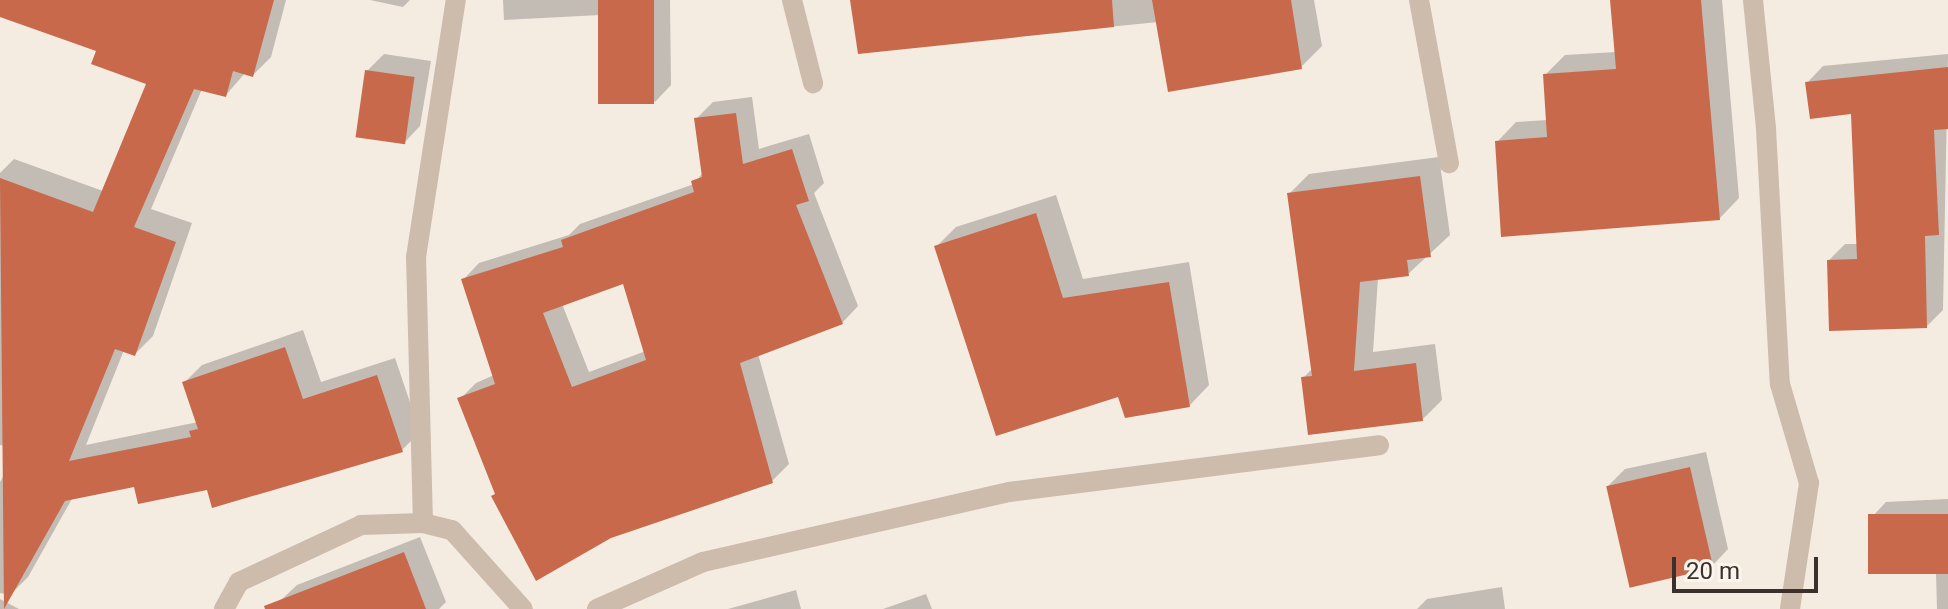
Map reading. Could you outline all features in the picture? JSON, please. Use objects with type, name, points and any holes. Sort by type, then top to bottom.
[{"type":"street","points":[[423,523],[416,257],[456,0]]},
{"type":"street","points":[[792,0],[813,83]]},
{"type":"street","points":[[1419,0],[1449,163]]},
{"type":"street","points":[[1753,0],[1766,129],[1780,384],[1809,483],[1790,609]]},
{"type":"street","points":[[597,609],[703,562],[1009,492],[1379,445]]},
{"type":"street","points":[[224,609],[239,582],[361,525],[423,523],[452,530],[479,554],[523,609]]},
{"type":"building","points":[[0,0],[274,0],[253,77],[233,71],[226,97],[194,89],[134,227],[176,242],[135,356],[115,349],[69,461],[191,437],[189,431],[198,429],[182,382],[285,347],[303,399],[377,375],[403,452],[212,508],[207,490],[138,504],[134,487],[65,501],[4,609],[0,178],[93,212],[146,84],[91,64],[96,51],[0,17]]},
{"type":"building","points":[[598,0],[654,0],[654,104],[598,104]]},
{"type":"building","points":[[850,0],[1112,0],[1114,27],[858,54]]},
{"type":"building","points":[[1152,0],[1291,0],[1302,69],[1168,92]]},
{"type":"building","points":[[1610,0],[1701,0],[1720,220],[1501,237],[1495,141],[1547,137],[1543,74],[1616,69]]},
{"type":"building","points":[[1948,67],[1948,129],[1934,130],[1939,235],[1925,236],[1927,328],[1829,331],[1827,260],[1857,259],[1851,114],[1810,119],[1805,82]]},
{"type":"building","points":[[365,70],[415,77],[405,144],[356,137]]},
{"type":"building","points":[[736,113],[743,164],[792,149],[809,201],[796,205],[843,324],[740,363],[773,483],[611,538],[536,581],[491,496],[495,494],[457,398],[495,384],[461,279],[563,247],[561,240],[694,192],[691,181],[702,177],[694,118]],"holes":[[[623,284],[646,360],[572,387],[543,313]]]},
{"type":"building","points":[[1420,176],[1431,257],[1407,260],[1409,276],[1360,282],[1354,371],[1416,363],[1423,421],[1308,435],[1301,377],[1312,376],[1287,193]]},
{"type":"building","points":[[1036,213],[1063,298],[1169,282],[1190,407],[1125,418],[1118,397],[996,436],[934,246]]},
{"type":"building","points":[[1690,467],[1713,568],[1630,588],[1606,486]]},
{"type":"building","points":[[1868,514],[1948,514],[1948,574],[1868,574]]},
{"type":"building","points":[[404,552],[426,609],[265,609],[264,606]]}]
